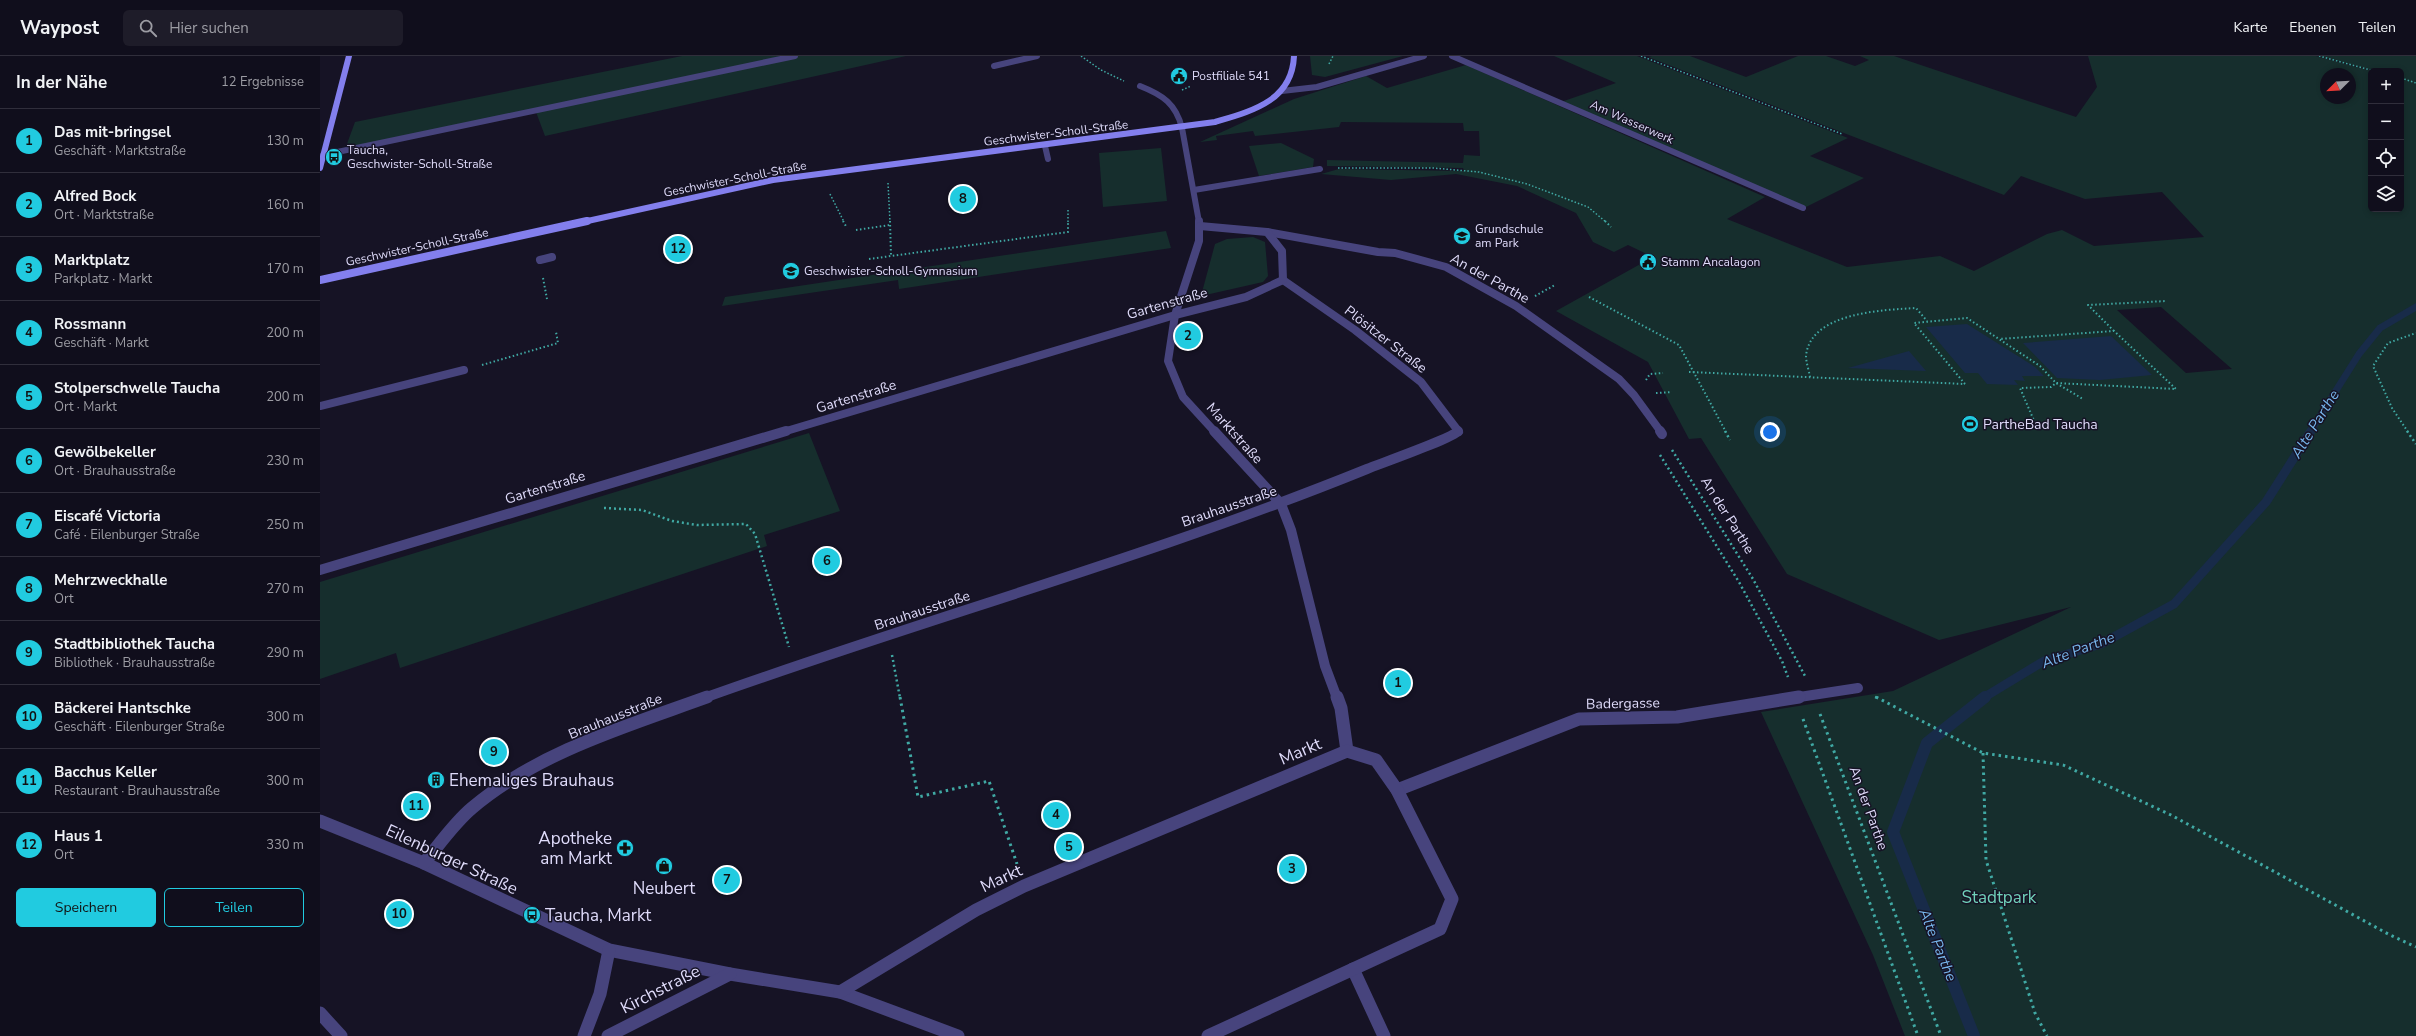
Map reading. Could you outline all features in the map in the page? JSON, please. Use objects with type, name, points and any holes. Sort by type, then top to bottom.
[{"type":"street","points":[[320,168],[351,56]]},
{"type":"street","points":[[324,155],[796,56]]},
{"type":"street","points":[[994,66],[1037,56]]},
{"type":"street","points":[[1282,91],[1295,67],[1294,56]]},
{"type":"street","points":[[1282,91],[1317,87],[1424,56]]},
{"type":"street","name":"Am Wasserwerk","points":[[1452,56],[1803,208]]},
{"type":"street","name":"Marktstraße","points":[[1140,86],[1166,96],[1180,117],[1200,226],[1198,246],[1175,315],[1168,361],[1183,397],[1281,504],[1291,530],[1325,666],[1341,708],[1347,751]]},
{"type":"street","name":"Geschwister-Scholl-Straße","points":[[320,280],[773,180],[1182,128],[1245,114],[1282,91]]},
{"type":"street","points":[[1045,146],[1048,159]]},
{"type":"street","points":[[1194,190],[1231,182],[1320,169]]},
{"type":"street","points":[[1200,226],[1267,232],[1282,251],[1283,280]]},
{"type":"street","name":"An der Parthe","points":[[1267,232],[1378,252],[1395,253],[1446,267],[1516,306],[1568,341],[1619,379],[1634,395],[1662,434]]},
{"type":"street","points":[[540,260],[552,257]]},
{"type":"street","name":"Gartenstraße","points":[[320,570],[1175,315],[1272,288],[1283,280]]},
{"type":"street","name":"Plösitzer Straße","points":[[1283,280],[1355,330],[1421,382],[1459,432]]},
{"type":"street","points":[[320,406],[464,370]]},
{"type":"street","name":"Brauhausstraße","points":[[424,863],[470,809],[498,786],[527,770],[600,736],[794,666],[1001,600],[1281,504],[1459,432]]},
{"type":"street","name":"Badergasse","points":[[1396,790],[1579,719],[1677,717],[1858,688]]},
{"type":"street","points":[[1208,1036],[1440,929],[1452,899],[1396,790],[1376,760],[1347,751]]},
{"type":"street","name":"Markt","points":[[840,992],[976,910],[1024,886],[1347,751]]},
{"type":"street","name":"Eilenburger Straße","points":[[320,821],[424,863],[609,950],[730,974]]},
{"type":"street","points":[[584,1036],[594,1015],[604,984],[609,950]]},
{"type":"street","points":[[1353,969],[1384,1036]]},
{"type":"street","points":[[730,974],[840,992],[958,1036]]},
{"type":"street","name":"Kirchstraße","points":[[608,1036],[730,974]]},
{"type":"street","points":[[320,1013],[341,1036]]},
{"type":"path","points":[[1081,56],[1100,70],[1140,86]]},
{"type":"path","points":[[1641,56],[1842,134]]},
{"type":"path","points":[[2320,56],[2368,69]]},
{"type":"path","points":[[2404,79],[2416,83]]},
{"type":"path","points":[[1181,90],[1191,86]]},
{"type":"path","points":[[1320,169],[1461,170],[1493,175],[1526,183],[1588,207],[1611,227]]},
{"type":"path","points":[[888,180],[891,256]]},
{"type":"path","points":[[830,194],[847,228]]},
{"type":"path","points":[[869,259],[1068,232],[1068,210]]},
{"type":"path","points":[[856,230],[890,225]]},
{"type":"path","points":[[1589,296],[1679,345],[1730,440]]},
{"type":"path","points":[[2011,422],[2035,424],[2028,409],[2029,400],[2020,388],[2051,387],[2056,383],[2176,389],[2088,305],[2167,301]]},
{"type":"path","points":[[1810,377],[1806,366],[1805,353],[1809,341],[1831,324],[1851,315],[1916,308],[1928,322]]},
{"type":"path","points":[[1689,372],[1965,384],[1914,323],[1968,318],[2040,366],[2056,383],[2083,399]]},
{"type":"path","points":[[1999,339],[2114,331]]},
{"type":"path","points":[[464,370],[558,343],[556,332]]},
{"type":"path","points":[[2416,333],[2388,343],[2373,366],[2392,408],[2416,444]]},
{"type":"path","name":"An der Parthe","points":[[1662,434],[1754,579],[1797,658],[1813,695],[1941,1036]]},
{"type":"path","points":[[1657,450],[1739,582],[1782,661],[1918,1036]]},
{"type":"path","points":[[587,490],[595,507],[642,510],[672,521],[697,525],[746,524],[755,534],[794,666]]},
{"type":"path","points":[[888,636],[918,797],[989,781],[1024,886]]},
{"type":"path","points":[[1858,688],[1983,753],[2063,765],[2171,815],[2390,935],[2416,947]]},
{"type":"path","points":[[1983,753],[1986,860],[2035,1013],[2046,1036]]},
{"type":"green space","points":[[682,56],[906,56],[545,136],[536,112],[344,152],[355,122]]},
{"type":"green space","points":[[1310,56],[1403,56],[1325,77],[1312,75]]},
{"type":"green space","points":[[1554,56],[1637,56],[1848,138],[1810,156],[1864,178],[1806,207],[1561,102],[1616,83]]},
{"type":"green space","name":"Stadtpark","points":[[1690,56],[1746,77],[1798,56],[1826,56],[1855,66],[1869,60],[1860,56],[1894,56],[2076,117],[2097,87],[2088,56],[2316,56],[2368,70],[2368,212],[2404,212],[2404,80],[2407,80],[2404,79],[2404,68],[2368,69],[2319,56],[2416,56],[2416,1036],[1905,1036],[1873,955],[1761,712],[1893,691],[2071,607],[1939,640],[1787,574],[1701,438],[1689,439],[1648,362],[1556,311],[1653,257],[1628,245],[1614,252],[1593,242],[1576,213],[1517,186],[1456,174],[1391,180],[1321,174],[1339,169],[1464,171],[1463,168],[1327,166],[1327,160],[1463,163],[1464,155],[1480,156],[1479,131],[1464,131],[1463,123],[1341,122],[1339,127],[1255,136],[1253,131],[1216,136],[1217,140],[1200,142],[1294,99],[1366,76],[1387,88],[1466,65],[1765,197],[1727,219],[1847,267],[1940,256],[1974,271],[2047,234],[2062,230],[2094,246],[2204,237],[2162,192],[2085,199],[2021,176],[2004,195],[1648,57]],"holes":[[[2161,307],[2232,369],[2186,373],[2117,310]]]},
{"type":"green space","points":[[1281,143],[1314,159],[1313,167],[1259,176],[1249,146]]},
{"type":"green space","points":[[1161,148],[1167,201],[1103,207],[1099,153]]},
{"type":"green space","points":[[1166,231],[1171,248],[899,289],[898,280],[722,306],[725,297]]},
{"type":"green space","points":[[1253,237],[1265,242],[1268,276],[1263,282],[1201,296],[1215,244],[1227,239]]},
{"type":"green space","points":[[809,433],[840,511],[764,535],[767,546],[400,668],[396,653],[320,679],[320,582]]},
{"type":"water","points":[[1967,324],[2035,367],[2044,376],[2022,376],[2025,381],[2014,380],[2018,385],[1987,384],[1978,373],[1965,373],[1926,327]]},
{"type":"water","points":[[2111,336],[2152,375],[2100,380],[2057,378],[2023,343]]},
{"type":"water","points":[[1909,351],[1926,371],[1848,368]]},
{"type":"waterway","name":"Alte Parthe","points":[[2310,432],[2359,354],[2380,328],[2416,307]]},
{"type":"waterway","name":"Alte Parthe","points":[[1983,698],[2044,661],[2101,644],[2174,604],[2266,502],[2311,431]]},
{"type":"waterway","name":"Alte Parthe","points":[[1974,1036],[1893,832],[1927,743],[1985,697]]},
{"type":"place","name":"Postfiliale 541","points":[[1179,76]]},
{"type":"place","name":"Taucha, Geschwister-Scholl-Straße","points":[[334,157]]},
{"type":"place","name":"Mehrzweckhalle","points":[[963,199]]},
{"type":"place","name":"Grundschule am Park","points":[[1462,236]]},
{"type":"place","name":"Haus 1","points":[[678,249]]},
{"type":"place","name":"Stamm Ancalagon","points":[[1648,262]]},
{"type":"place","name":"Geschwister-Scholl-Gymnasium","points":[[791,271]]},
{"type":"place","name":"Alfred Bock","points":[[1188,336]]},
{"type":"place","name":"PartheBad Taucha","points":[[1970,424]]},
{"type":"place","name":"Gewölbekeller","points":[[827,561]]},
{"type":"place","name":"Das mit-bringsel","points":[[1398,683]]},
{"type":"place","name":"Stadtbibliothek Taucha","points":[[494,752]]},
{"type":"place","name":"Ehemaliges Brauhaus","points":[[436,780]]},
{"type":"place","name":"Bacchus Keller","points":[[416,806]]},
{"type":"place","name":"Rossmann","points":[[1056,815]]},
{"type":"place","name":"Stolperschwelle Taucha","points":[[1069,847]]},
{"type":"place","name":"Apotheke am Markt","points":[[625,848]]},
{"type":"place","name":"Neubert","points":[[664,866]]},
{"type":"place","name":"Marktplatz","points":[[1292,869]]},
{"type":"place","name":"Eiscafé Victoria","points":[[727,880]]},
{"type":"place","name":"Bäckerei Hantschke","points":[[399,914]]},
{"type":"place","name":"Taucha, Markt","points":[[532,915]]}]
